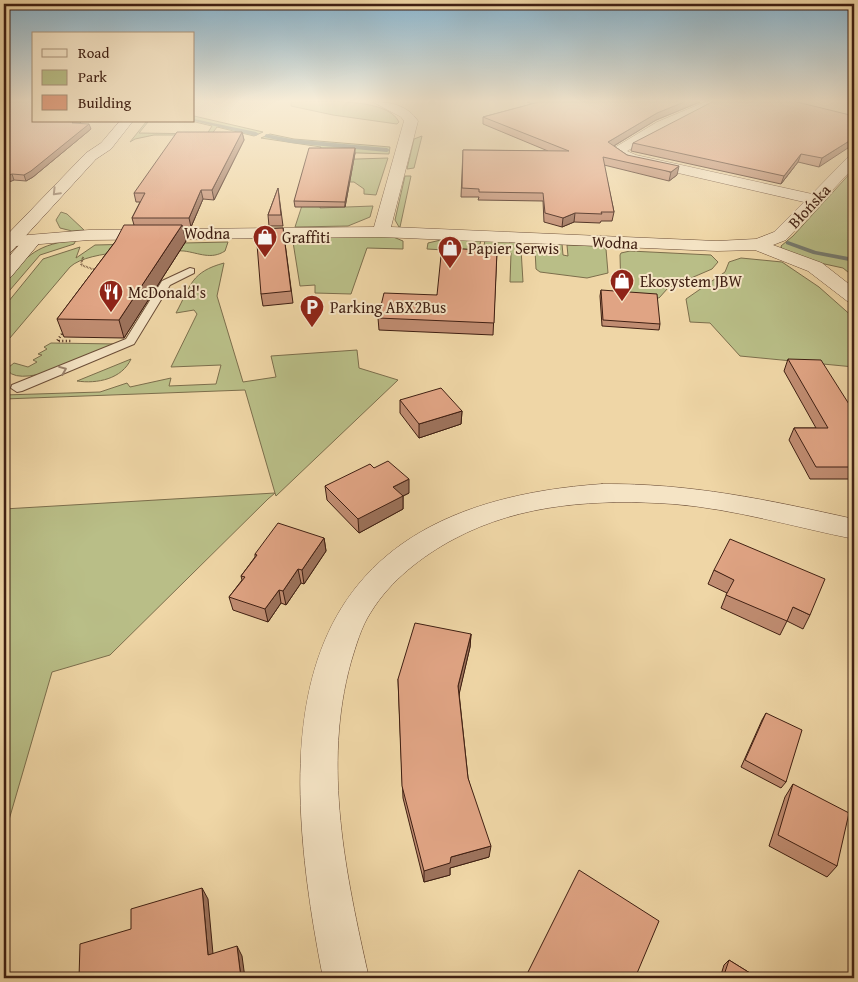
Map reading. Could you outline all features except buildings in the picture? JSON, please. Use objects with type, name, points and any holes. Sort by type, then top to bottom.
[{"type":"street","points":[[4,272],[35,238],[103,156],[104,148]]},
{"type":"street","points":[[6,244],[91,156],[104,148]]},
{"type":"street","points":[[381,232],[404,148]]},
{"type":"street","points":[[621,148],[616,151],[631,158],[814,199]]},
{"type":"street","name":"Błońska","points":[[758,244],[780,236],[854,159]]},
{"type":"street","name":"Wodna","points":[[6,244],[35,238],[154,234],[381,232],[684,245],[758,244]]},
{"type":"street","points":[[758,244],[770,251],[815,267],[854,297]]},
{"type":"street","points":[[346,978],[333,913],[323,843],[319,766],[324,705],[336,655],[354,612],[383,576],[413,550],[452,525],[489,511],[532,501],[579,495],[626,492],[674,495],[730,502],[854,529]]},
{"type":"lane","points":[[44,388],[110,362],[121,354],[166,283],[190,271]]},
{"type":"lane","points":[[17,388],[130,342]]},
{"type":"path","points":[[81,265],[102,272]]},
{"type":"path","points":[[68,326],[57,341],[75,341]]},
{"type":"green space","points":[[321,148],[390,148],[389,154],[329,152],[326,160],[388,158],[376,195],[364,194],[364,189],[354,182],[322,182],[320,208],[373,206],[370,217],[348,226],[295,227]]},
{"type":"green space","points":[[412,148],[419,148],[414,168],[407,169]]},
{"type":"green space","points":[[854,169],[854,175],[849,180],[854,182],[854,277],[843,268],[820,263],[782,249],[781,246],[793,236]]},
{"type":"green space","points":[[405,176],[411,176],[399,227],[395,220]]},
{"type":"green space","points":[[61,212],[67,214],[84,230],[72,231],[60,228],[56,220]]},
{"type":"green space","points":[[391,236],[403,241],[403,249],[367,248],[351,294],[315,293],[315,285],[300,286],[293,242],[290,241],[290,238]]},
{"type":"green space","points":[[445,239],[481,240],[478,252],[427,249],[428,243]]},
{"type":"green space","points":[[76,240],[74,244],[40,255],[4,297],[4,282],[27,257],[52,244]]},
{"type":"green space","points":[[485,240],[515,242],[521,249],[523,282],[510,282],[511,253],[483,252]]},
{"type":"green space","points":[[228,242],[225,251],[215,255],[184,251],[142,251],[108,254],[79,261],[70,267],[4,345],[4,307],[43,259],[80,247],[76,258],[95,245]]},
{"type":"green space","points":[[542,243],[562,244],[563,255],[568,256],[567,245],[601,246],[606,249],[608,273],[587,278],[540,272],[536,269],[535,249]]},
{"type":"green space","points":[[630,251],[711,255],[718,262],[712,269],[668,288],[659,298],[621,293],[620,255]]},
{"type":"green space","points":[[741,258],[782,262],[819,287],[854,318],[854,367],[740,356],[710,323],[690,322],[686,299],[725,272],[729,262]]},
{"type":"green space","points":[[224,263],[217,296],[243,382],[276,377],[271,356],[357,350],[359,368],[398,380],[276,496],[245,390],[4,399],[4,395],[100,392],[127,383],[130,387],[171,378],[169,386],[216,384],[221,365],[171,367],[197,314],[194,310],[176,313],[189,287],[198,275]]},
{"type":"green space","points":[[51,343],[118,344],[62,368],[45,373],[17,376],[8,371],[9,367],[14,363],[28,367],[37,362],[33,360],[42,355],[38,354],[47,349],[44,347]]},
{"type":"green space","points":[[131,359],[122,371],[108,379],[93,382],[77,381]]},
{"type":"green space","points":[[275,493],[110,655],[52,672],[4,837],[4,509]]},
{"type":"waterway","points":[[364,148],[387,150]]},
{"type":"waterway","points":[[788,243],[815,253],[854,260]]},
{"type":"place","name":"Graffiti","points":[[265,258]]},
{"type":"place","name":"Papier Serwis","points":[[450,269]]},
{"type":"place","name":"Ekosystem JBW","points":[[622,302]]},
{"type":"place","name":"McDonald's","points":[[111,313]]},
{"type":"place","name":"Parking ABX2Bus","points":[[312,328]]}]
